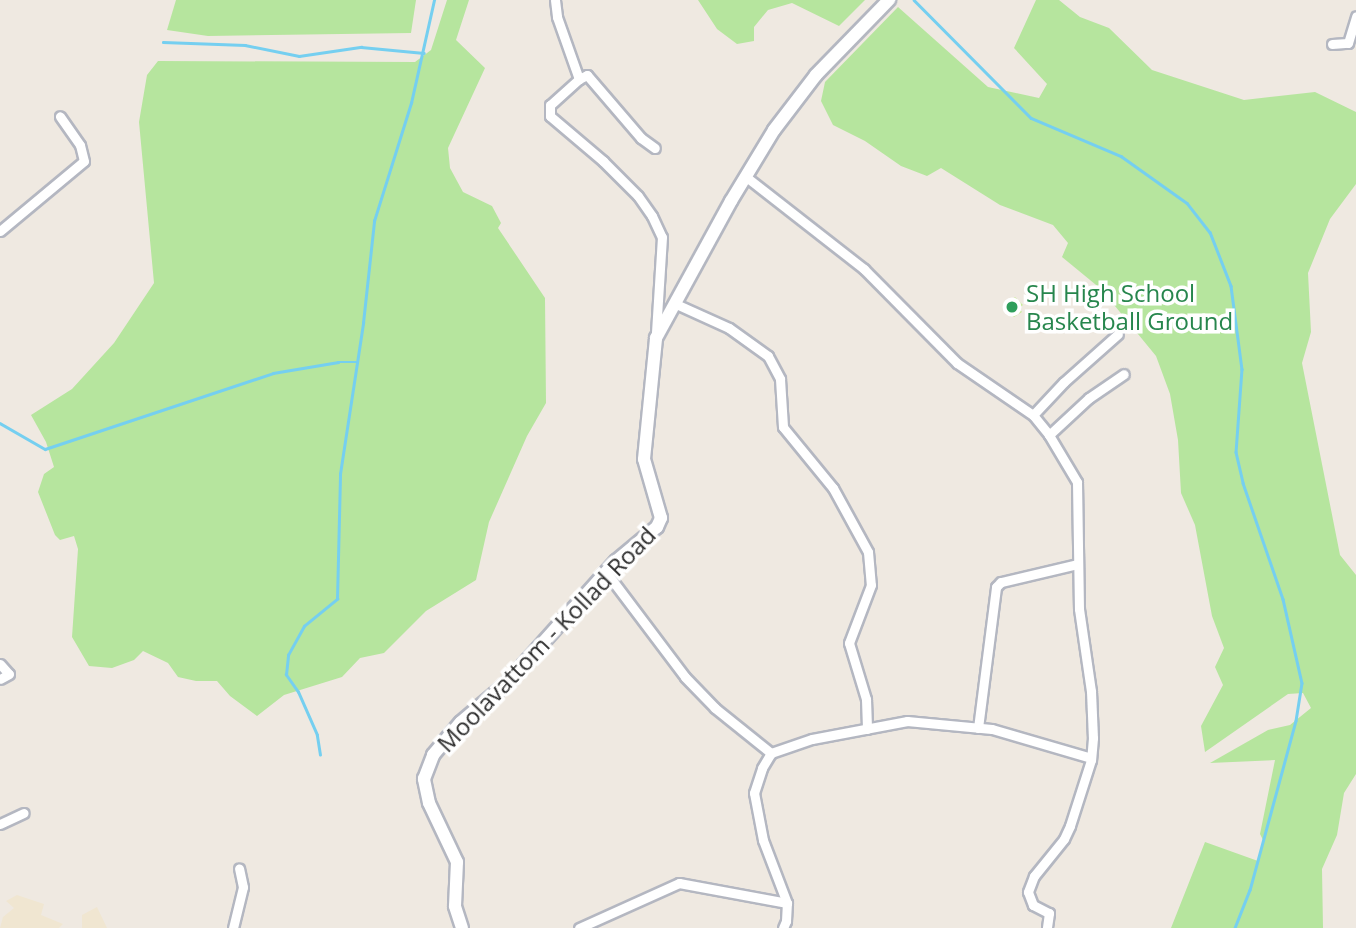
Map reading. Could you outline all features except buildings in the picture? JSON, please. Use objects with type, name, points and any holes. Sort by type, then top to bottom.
[{"type":"main road","name":"Moolavattom - Kollad Road","points":[[462,928],[455,906],[457,862],[429,803],[424,779],[433,755],[461,722],[506,684],[606,572],[657,527],[661,518],[645,459],[656,338],[745,176],[774,131],[816,75],[889,0]]},
{"type":"street","points":[[555,0],[557,17],[579,79]]},
{"type":"street","points":[[1332,44],[1348,43],[1356,16]]},
{"type":"street","points":[[655,148],[640,138],[587,75],[550,105],[550,116],[638,195],[662,237],[656,338]]},
{"type":"street","points":[[0,232],[65,180],[84,160],[80,145],[60,116]]},
{"type":"street","points":[[745,176],[864,270],[957,363],[1033,415],[1049,435],[1077,482],[1079,609],[1093,719],[1091,758],[1064,839],[1034,876],[1028,892],[1033,905],[1049,913],[1047,928]]},
{"type":"street","points":[[676,304],[729,328],[768,355],[780,379],[783,427],[834,488],[868,552],[871,585],[849,643],[866,699],[867,729]]},
{"type":"street","points":[[1033,415],[1064,382],[1118,334]]},
{"type":"street","points":[[1049,435],[1088,398],[1124,374]]},
{"type":"street","points":[[978,728],[996,587],[1001,582],[1077,564]]},
{"type":"street","points":[[606,572],[685,677],[715,708],[771,752]]},
{"type":"street","points":[[0,664],[9,674],[0,679]]},
{"type":"street","points":[[783,928],[787,903],[763,840],[754,793],[762,768],[771,752],[812,739],[907,721],[978,728],[1091,758]]},
{"type":"street","points":[[0,824],[24,813]]},
{"type":"street","points":[[233,928],[243,887],[239,868]]},
{"type":"street","points":[[579,928],[679,883],[787,903]]},
{"type":"shaded area","points":[[17,895],[44,904],[41,915],[63,924],[59,928],[0,928],[3,917],[14,908],[6,901]]},
{"type":"shaded area","points":[[97,907],[107,928],[82,928],[82,915]]},
{"type":"green space","points":[[176,0],[416,0],[411,33],[208,36],[167,30]]},
{"type":"green space","points":[[447,0],[469,0],[456,40],[485,68],[448,148],[450,168],[463,192],[492,206],[501,223],[498,228],[545,298],[546,403],[527,436],[489,522],[476,580],[426,611],[384,653],[360,658],[342,677],[284,695],[257,716],[230,696],[217,681],[196,681],[178,677],[168,663],[143,651],[134,660],[112,668],[89,666],[72,637],[78,549],[74,536],[60,540],[55,535],[38,492],[44,474],[54,467],[46,442],[31,415],[72,389],[114,343],[154,283],[139,122],[147,75],[158,61],[415,62],[431,50]]},
{"type":"green space","points":[[698,0],[865,0],[839,26],[792,3],[768,10],[754,27],[754,41],[737,44],[717,29]]},
{"type":"green space","points":[[1036,0],[1059,0],[1080,17],[1109,28],[1152,70],[1244,100],[1315,92],[1356,112],[1356,184],[1330,219],[1308,273],[1311,332],[1302,363],[1340,555],[1356,575],[1356,774],[1344,793],[1337,835],[1322,869],[1323,928],[1171,928],[1205,842],[1258,861],[1264,842],[1260,834],[1275,760],[1210,763],[1268,730],[1290,725],[1311,708],[1303,693],[1288,694],[1205,752],[1201,726],[1223,685],[1215,667],[1224,648],[1212,616],[1195,525],[1181,493],[1178,440],[1170,394],[1156,356],[1101,289],[1062,257],[1068,243],[1053,225],[1000,205],[941,168],[927,176],[901,166],[865,141],[833,125],[821,101],[825,82],[898,7],[988,87],[1039,98],[1047,84],[1014,48]]},
{"type":"green space","name":"SH High School Basketball Ground","points":[[1015,297],[1023,305],[1019,308],[1022,312],[1014,317],[1004,307]]},
{"type":"waterway","points":[[320,755],[317,735],[298,692],[286,675],[288,655],[304,626],[337,599],[340,474],[363,323],[374,221],[411,103],[434,0]]},
{"type":"waterway","points":[[914,0],[1031,118],[1121,156],[1187,203],[1210,232],[1231,286],[1242,369],[1236,452],[1243,483],[1283,599],[1302,683],[1296,721],[1250,890],[1235,928]]},
{"type":"waterway","points":[[163,42],[245,45],[299,56],[361,47],[424,53]]},
{"type":"waterway","points":[[0,423],[45,449],[273,373],[338,362],[356,362]]},
{"type":"place","name":"SH High School Basketball Ground","points":[[1012,307]]}]
